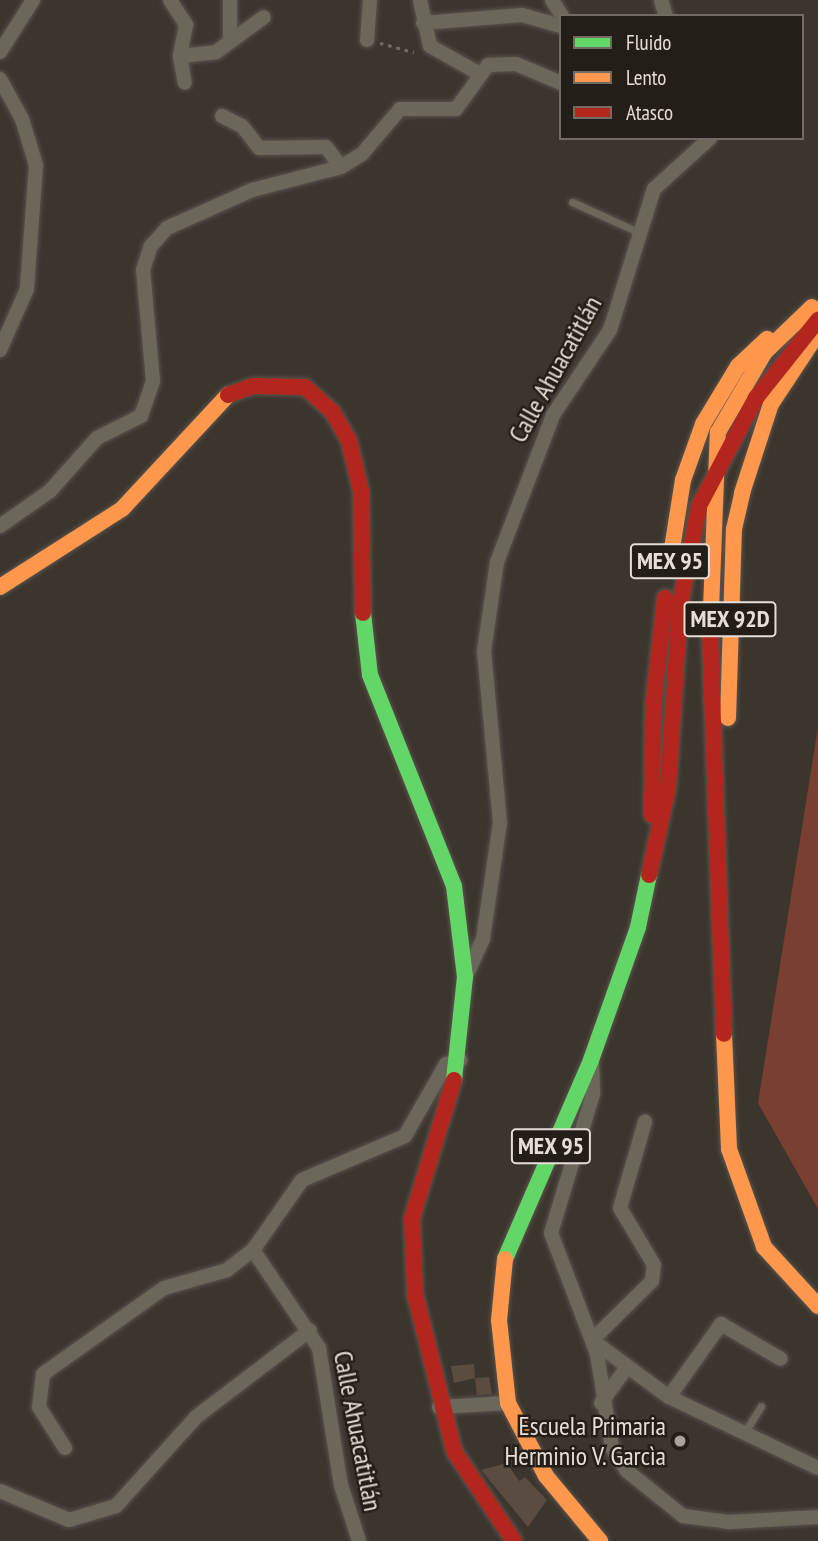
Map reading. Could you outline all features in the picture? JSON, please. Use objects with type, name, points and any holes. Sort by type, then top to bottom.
[{"type":"main road","name":"MEX 92D","points":[[816,309],[765,352],[728,408],[712,482],[709,661],[724,925],[723,1062],[732,1160],[764,1247],[818,1306]]},
{"type":"main road","name":"MEX 95","points":[[651,864],[653,707],[682,480],[712,404],[738,366],[816,309]]},
{"type":"main road","name":"MEX 92D","points":[[724,925],[733,869],[728,725],[734,529],[771,404],[818,333]]},
{"type":"main road","points":[[0,587],[122,509],[229,394],[253,386],[305,387],[332,411],[349,441],[361,491],[363,640],[370,675],[454,886],[465,977],[460,1060],[412,1217],[415,1294],[439,1407],[469,1478],[514,1541]]},
{"type":"main road","name":"MEX 95","points":[[600,1541],[546,1475],[508,1403],[499,1320],[505,1257],[592,1060],[624,976],[668,788],[687,548],[712,482]]},
{"type":"street","points":[[0,52],[33,0]]},
{"type":"street","points":[[170,0],[186,25],[180,56],[185,83]]},
{"type":"street","points":[[230,0],[230,37]]},
{"type":"street","points":[[366,40],[370,0]]},
{"type":"street","points":[[420,0],[424,23],[438,55],[480,74]]},
{"type":"street","points":[[424,23],[522,15],[559,25]]},
{"type":"street","points":[[180,56],[203,58],[230,37],[264,17]]},
{"type":"street","points":[[0,526],[50,491],[97,438],[141,416],[153,380],[144,284],[151,246],[187,215],[341,167],[362,155],[400,108],[456,108],[480,74],[502,62],[559,82]]},
{"type":"street","points":[[0,79],[22,119],[36,165],[27,289],[0,350]]},
{"type":"street","points":[[222,116],[242,127],[250,144],[326,147],[341,167]]},
{"type":"street","name":"Calle Ahuacatitlán","points":[[465,977],[483,939],[500,823],[484,651],[497,562],[553,415],[610,330],[636,231],[654,189],[708,140]]},
{"type":"street","points":[[65,1448],[39,1407],[37,1381],[163,1288],[205,1279],[253,1250],[302,1180],[405,1136],[446,1064],[460,1060]]},
{"type":"street","points":[[592,1060],[593,1094],[551,1233],[592,1340],[608,1438],[626,1471],[683,1516],[729,1522],[818,1517]]},
{"type":"street","points":[[592,1340],[654,1273],[620,1208],[645,1122]]},
{"type":"street","name":"Calle Ahuacatitlán","points":[[253,1250],[310,1330],[326,1372],[341,1485],[359,1541]]},
{"type":"street","points":[[669,1397],[721,1324],[781,1359]]},
{"type":"street","points":[[0,1491],[69,1521],[117,1506],[195,1417],[310,1330]]},
{"type":"street","points":[[592,1340],[669,1397],[743,1436],[818,1468]]},
{"type":"street","points":[[601,1403],[627,1367]]},
{"type":"street","points":[[439,1407],[508,1403]]},
{"type":"lane","points":[[572,201],[636,231]]},
{"type":"lane","points":[[743,1436],[761,1406]]},
{"type":"path","points":[[366,40],[414,51]]},
{"type":"shaded area","points":[[818,727],[818,1209],[758,1103]]},
{"type":"building","points":[[474,1364],[475,1378],[454,1383],[451,1366]]},
{"type":"building","points":[[489,1377],[492,1394],[477,1395],[475,1378]]},
{"type":"building","points":[[507,1463],[519,1481],[525,1477],[547,1500],[528,1527],[481,1470]]},
{"type":"traffic: fast","points":[[363,613],[370,675],[454,886],[465,977],[454,1080]]},
{"type":"traffic: fast","points":[[505,1259],[591,1060],[638,927],[649,875]]},
{"type":"traffic: slow","points":[[710,636],[718,432],[765,352],[812,307]]},
{"type":"traffic: slow","points":[[728,718],[734,529],[742,493],[771,404],[818,333]]},
{"type":"traffic: slow","points":[[670,561],[683,480],[703,424],[738,366],[767,339]]},
{"type":"traffic: slow","points":[[0,587],[122,509],[228,395]]},
{"type":"traffic: slow","points":[[724,1034],[729,1149],[764,1247],[818,1306]]},
{"type":"traffic: slow","points":[[505,1259],[499,1320],[508,1403],[546,1476],[600,1541]]},
{"type":"traffic: jam","points":[[649,875],[668,788],[680,605],[699,506],[756,398],[818,320]]},
{"type":"traffic: jam","points":[[228,395],[253,386],[305,387],[332,411],[349,441],[361,491],[363,613]]},
{"type":"traffic: jam","points":[[652,815],[653,707],[665,598]]},
{"type":"traffic: jam","points":[[710,636],[724,1034]]},
{"type":"traffic: jam","points":[[454,1080],[412,1218],[415,1294],[454,1451],[514,1541]]},
{"type":"place","name":"Escuela Primaria Herminio V. Garcìa","points":[[680,1441]]}]
